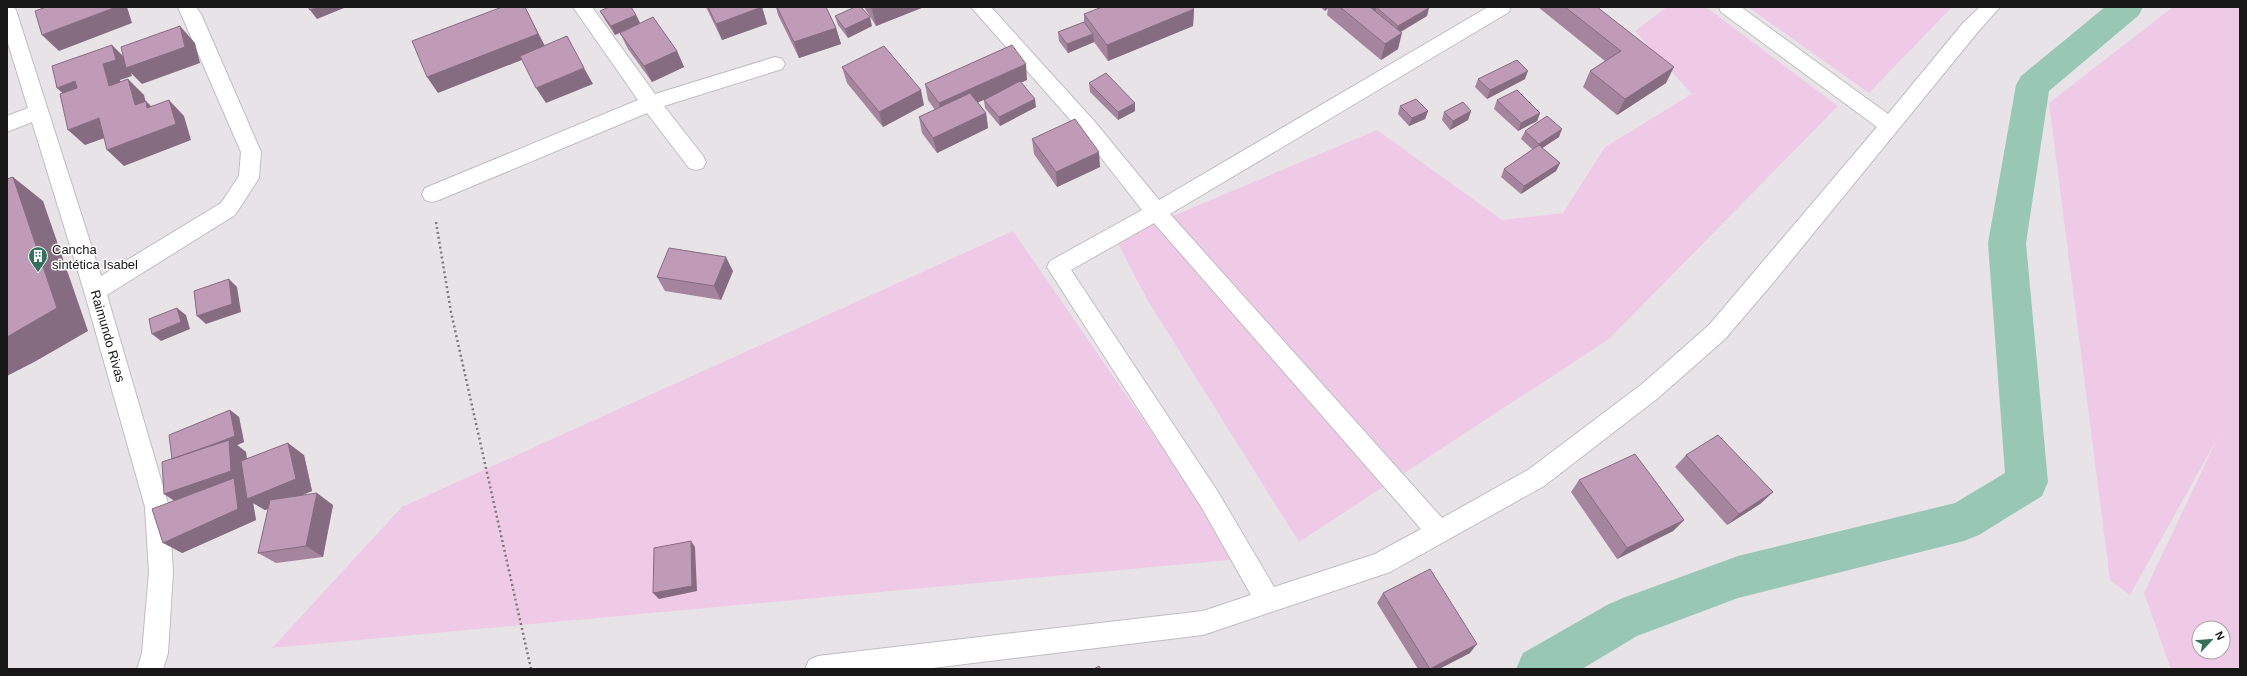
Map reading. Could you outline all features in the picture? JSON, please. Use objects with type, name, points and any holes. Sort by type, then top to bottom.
[{"type":"street","points":[[95,291],[228,208],[249,178],[251,152],[194,19],[187,7]]},
{"type":"street","points":[[582,7],[651,103],[696,162]]},
{"type":"street","points":[[980,7],[1088,127],[1156,212],[1439,532]]},
{"type":"street","points":[[1268,601],[1210,500],[1058,267],[1156,212],[1502,7]]},
{"type":"street","points":[[1728,7],[1889,125]]},
{"type":"street","points":[[818,669],[1203,623],[1381,564],[1536,478],[1650,391],[1717,332],[1764,278],[1970,28],[1991,7]]},
{"type":"street","name":"Raimundo Rivas","points":[[7,10],[40,111],[95,291],[157,506],[161,572],[155,653],[150,669]]},
{"type":"street","points":[[432,194],[651,103],[775,64]]},
{"type":"street","points":[[7,124],[40,111]]},
{"type":"path","points":[[432,194],[451,312],[531,669]]},
{"type":"shaded area","points":[[1667,7],[1706,7],[1838,106],[1609,339],[1299,542],[1148,301],[1116,240],[1377,130],[1502,220],[1563,213],[1605,147],[1692,94],[1635,31]]},
{"type":"shaded area","points":[[1748,7],[1952,7],[1869,93]]},
{"type":"shaded area","points":[[2173,7],[2240,7],[2240,669],[2171,669],[2144,593],[2218,437],[2130,595],[2110,580],[2049,103]]},
{"type":"shaded area","points":[[1013,231],[1239,559],[272,648],[402,507]]},
{"type":"building","points":[[46,7],[116,7],[42,35],[35,11]]},
{"type":"building","points":[[308,7],[318,7],[310,10]]},
{"type":"building","points":[[502,7],[525,7],[538,34],[427,77],[412,41]]},
{"type":"building","points":[[609,7],[631,7],[636,15],[611,26],[600,11]]},
{"type":"building","points":[[708,7],[762,7],[716,24]]},
{"type":"building","points":[[777,7],[826,7],[836,28],[794,42]]},
{"type":"building","points":[[855,7],[861,7],[870,17],[845,29],[835,16]]},
{"type":"building","points":[[1102,7],[1192,7],[1194,9],[1107,45],[1084,14]]},
{"type":"building","points":[[1340,7],[1370,7],[1402,33],[1385,44]]},
{"type":"building","points":[[1376,7],[1428,7],[1429,8],[1398,26]]},
{"type":"building","points":[[1565,7],[1597,7],[1674,67],[1625,99],[1590,71],[1621,51]]},
{"type":"building","points":[[653,17],[677,51],[644,66],[620,33]]},
{"type":"building","points":[[1084,22],[1093,34],[1067,44],[1058,32]]},
{"type":"building","points":[[180,26],[185,47],[126,68],[121,47]]},
{"type":"building","points":[[567,36],[584,68],[536,88],[520,56]]},
{"type":"building","points":[[112,45],[116,60],[103,64],[109,86],[128,79],[135,105],[146,101],[147,108],[169,100],[176,124],[107,150],[99,118],[68,130],[60,94],[77,88],[75,81],[57,88],[52,66]]},
{"type":"building","points":[[1012,45],[1026,64],[939,103],[925,84]]},
{"type":"building","points":[[884,46],[921,90],[879,112],[842,67]]},
{"type":"building","points":[[1517,60],[1528,71],[1490,90],[1478,79]]},
{"type":"building","points":[[1106,73],[1135,103],[1118,112],[1089,83]]},
{"type":"building","points":[[1020,81],[1035,99],[999,117],[984,100]]},
{"type":"building","points":[[1517,90],[1540,113],[1521,123],[1497,100]]},
{"type":"building","points":[[970,93],[986,113],[933,138],[919,117]]},
{"type":"building","points":[[1416,99],[1428,111],[1412,118],[1400,106]]},
{"type":"building","points":[[1463,102],[1471,111],[1453,121],[1444,112]]},
{"type":"building","points":[[1547,116],[1562,129],[1539,144],[1525,131]]},
{"type":"building","points":[[1075,119],[1099,152],[1056,172],[1032,139]]},
{"type":"building","points":[[1539,145],[1560,163],[1524,186],[1504,169]]},
{"type":"building","points":[[13,177],[57,308],[7,337],[7,179]]},
{"type":"building","points":[[669,248],[726,257],[714,286],[657,277]]},
{"type":"building","points":[[229,279],[232,304],[197,316],[194,291]]},
{"type":"building","points":[[177,308],[181,322],[152,334],[149,319]]},
{"type":"building","points":[[230,410],[235,436],[172,459],[169,435]]},
{"type":"building","points":[[1718,435],[1773,492],[1739,514],[1686,455]]},
{"type":"building","points":[[229,440],[231,471],[164,494],[162,462]]},
{"type":"building","points":[[288,443],[296,479],[247,499],[241,461]]},
{"type":"building","points":[[1635,454],[1684,520],[1627,548],[1579,480]]},
{"type":"building","points":[[234,478],[238,509],[163,543],[152,509]]},
{"type":"building","points":[[317,493],[306,546],[258,553],[270,500]]},
{"type":"building","points":[[691,541],[692,586],[653,593],[654,548]]},
{"type":"building","points":[[1430,569],[1477,644],[1430,669],[1383,593]]},
{"type":"building","points":[[1099,666],[1101,669],[1094,669]]},
{"type":"waterway","points":[[1539,669],[1623,620],[1738,577],[1964,521],[2027,482],[2007,243],[2033,85],[2127,7]]},
{"type":"place","name":"Cancha sintética Isabel","points":[[38,273]]}]
